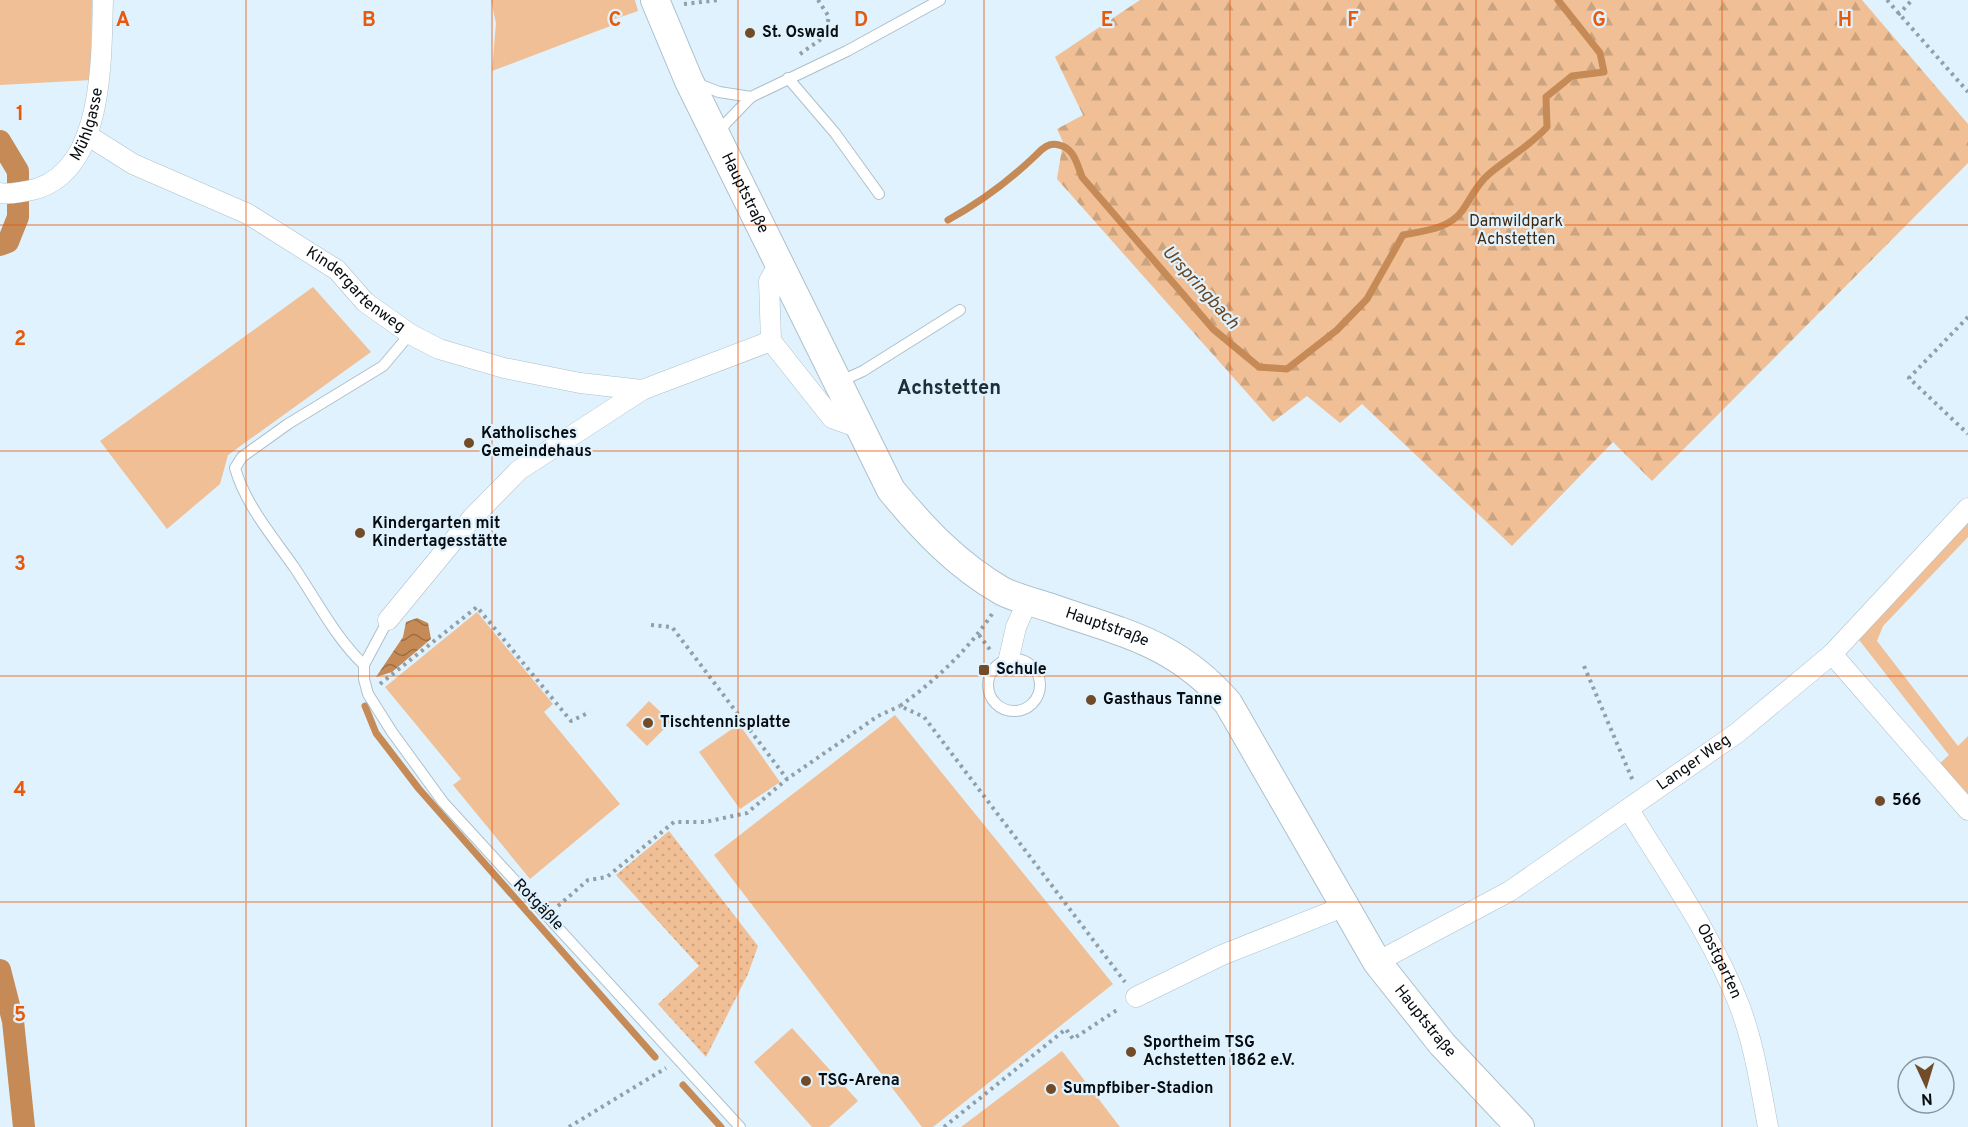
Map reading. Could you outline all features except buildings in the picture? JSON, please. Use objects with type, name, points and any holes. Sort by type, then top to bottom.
[{"type":"street","name":"Mühlgasse","points":[[3,194],[49,186],[61,176],[76,157],[87,135],[100,90],[103,0]]},
{"type":"street","name":"Hauptstraße","points":[[655,0],[689,81],[857,427],[891,490],[920,526],[949,554],[1016,596],[1164,649],[1207,679],[1228,704],[1343,907],[1377,962],[1442,1044],[1520,1127]]},
{"type":"street","name":"Kindergartenweg","points":[[87,135],[133,164],[257,220],[338,270],[365,302],[410,334],[439,350],[504,368],[580,383],[642,390]]},
{"type":"street","points":[[778,264],[769,281],[771,341],[832,418],[857,427]]},
{"type":"street","name":"Kindergartenweg","points":[[388,620],[472,518],[519,470],[642,390],[771,341]]},
{"type":"street","name":"Langer Weg","points":[[1377,962],[1510,891],[1737,733],[1832,654],[1968,508]]},
{"type":"street","points":[[1000,655],[1016,627],[1016,596]]},
{"type":"street","points":[[1832,654],[1968,810]]},
{"type":"street","name":"Obstgarten","points":[[1635,806],[1717,955],[1738,1003],[1755,1054],[1768,1127]]},
{"type":"street","points":[[1136,997],[1222,955],[1343,907]]},
{"type":"lane","points":[[717,139],[725,124],[751,97],[847,51],[940,0]]},
{"type":"lane","points":[[788,78],[835,133],[879,194]]},
{"type":"lane","points":[[689,81],[719,92],[751,97]]},
{"type":"lane","points":[[836,384],[863,371],[960,310]]},
{"type":"lane","points":[[364,665],[345,647],[266,529],[238,479],[235,468],[242,457],[288,424],[382,366],[410,334]]},
{"type":"lane","name":"Kindergartenweg","points":[[364,665],[388,620]]},
{"type":"lane","points":[[1000,655],[1026,661],[1038,672],[1041,688],[1034,704],[1019,712],[1003,711],[990,700],[986,684],[1000,655]]},
{"type":"lane","name":"Rotgäßle","points":[[364,665],[368,694],[443,802],[740,1127]]},
{"type":"path","points":[[684,4],[719,0]]},
{"type":"path","points":[[788,78],[787,64],[824,37],[829,17],[818,0]]},
{"type":"path","points":[[1887,0],[1968,92]]},
{"type":"path","points":[[1898,15],[1912,0]]},
{"type":"path","points":[[1968,317],[1909,378],[1968,434]]},
{"type":"path","points":[[548,915],[588,880],[607,877],[674,822],[705,822],[747,813],[787,779],[878,716],[900,706],[919,692],[1016,596]]},
{"type":"path","points":[[368,694],[477,607],[571,721],[590,712]]},
{"type":"path","points":[[651,625],[672,627],[787,779]]},
{"type":"path","points":[[979,635],[1000,655]]},
{"type":"path","points":[[1584,666],[1635,806]]},
{"type":"path","points":[[900,706],[924,717],[1136,997],[1073,1039],[1066,1029],[944,1127]]},
{"type":"path","points":[[569,1127],[679,1060]]},
{"type":"green space","points":[[0,0],[92,0],[91,80],[0,85]]},
{"type":"green space","points":[[491,0],[635,0],[638,11],[612,20],[613,25],[492,71],[496,23]]},
{"type":"green space","name":"Damwildpark Achstetten","points":[[1140,0],[1862,0],[1968,124],[1968,163],[1652,481],[1613,442],[1512,546],[1362,404],[1340,423],[1307,396],[1273,422],[1057,179],[1063,142],[1057,129],[1083,115],[1055,57]]},
{"type":"green space","points":[[313,287],[371,352],[228,455],[220,484],[167,529],[100,441]]},
{"type":"green space","points":[[1968,522],[1968,537],[1883,626],[1877,641],[1958,746],[1968,736],[1968,800],[1938,765],[1949,755],[1856,636]]},
{"type":"green space","points":[[477,612],[553,704],[544,712],[620,804],[530,879],[453,785],[461,779],[385,687]]},
{"type":"green space","name":"Tischtennisplatte","points":[[649,701],[671,722],[647,746],[626,725]]},
{"type":"green space","points":[[895,715],[1113,984],[933,1127],[922,1127],[714,855]]},
{"type":"green space","points":[[739,724],[780,782],[740,809],[699,752]]},
{"type":"green space","points":[[669,831],[758,946],[748,974],[706,1057],[658,1004],[699,966],[616,875]]},
{"type":"green space","name":"TSG-Arena","points":[[792,1028],[858,1101],[829,1127],[812,1127],[754,1062]]},
{"type":"green space","name":"Sumpfbiber-Stadion","points":[[1062,1051],[1120,1127],[961,1127]]},
{"type":"water","points":[[417,618],[428,623],[431,639],[392,672],[376,677],[403,637],[406,622]]},
{"type":"waterway","name":"Urspringbach","points":[[948,220],[994,191],[1046,147],[1052,144],[1064,147],[1072,153],[1082,177],[1213,329],[1259,367],[1287,369],[1337,330],[1367,299],[1403,235],[1435,228],[1457,217],[1485,178],[1547,127],[1546,97],[1572,76],[1604,72],[1600,53],[1558,0]]},
{"type":"waterway","points":[[0,141],[18,171],[18,217],[8,242],[0,245]]},
{"type":"waterway","points":[[365,706],[376,733],[419,789],[655,1057]]},
{"type":"waterway","points":[[0,970],[13,1021],[24,1127]]},
{"type":"waterway","points":[[683,1085],[721,1127]]},
{"type":"place","name":"St. Oswald","points":[[750,33]]},
{"type":"place","name":"Katholisches Gemeindehaus","points":[[469,443]]},
{"type":"place","name":"Kindergarten mit Kindertagesstätte","points":[[360,533]]},
{"type":"place","name":"Schule","points":[[984,670]]},
{"type":"place","name":"Gasthaus Tanne","points":[[1091,700]]},
{"type":"place","name":"Tischtennisplatte","points":[[648,723]]},
{"type":"place","name":"566","points":[[1880,801]]},
{"type":"place","name":"Sportheim TSG Achstetten 1862 e.V.","points":[[1131,1052]]},
{"type":"place","name":"TSG-Arena","points":[[806,1081]]},
{"type":"place","name":"Sumpfbiber-Stadion","points":[[1051,1089]]},
{"type":"district","name":"Achstetten","points":[[949,389]]}]
